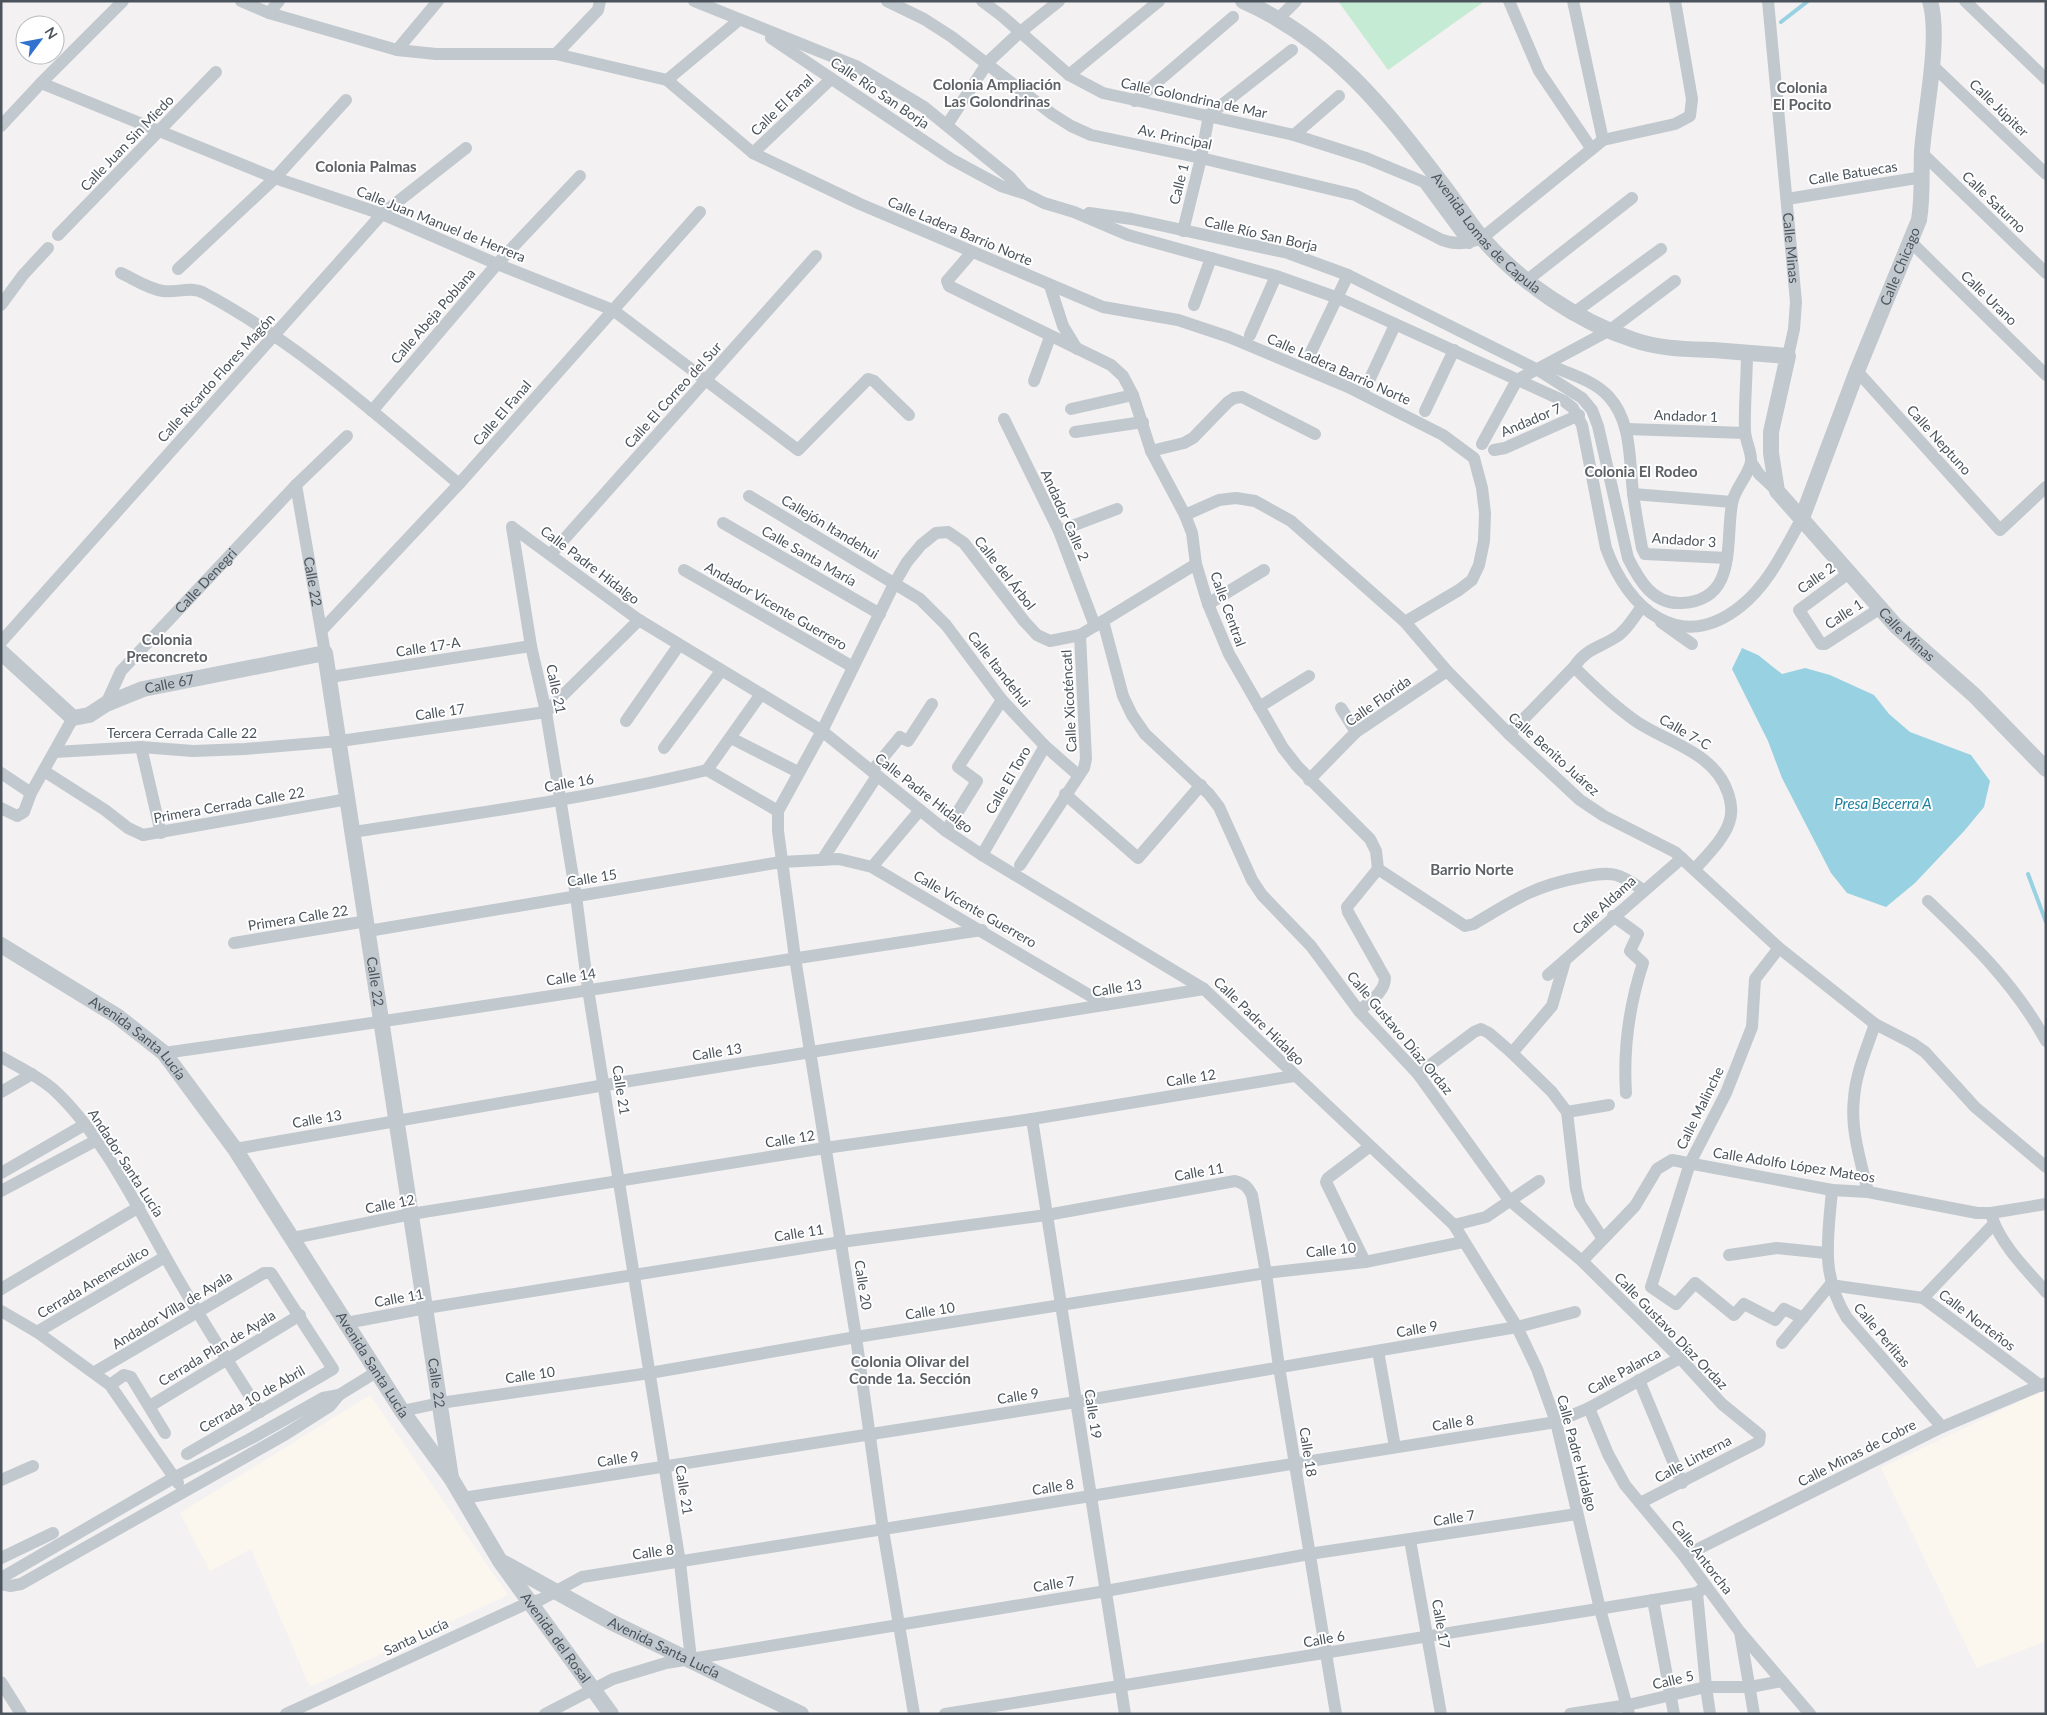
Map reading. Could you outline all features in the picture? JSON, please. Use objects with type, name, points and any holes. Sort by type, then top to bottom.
[{"type":"street","points":[[1,126],[41,83],[124,1]]},
{"type":"street","name":"Calle Ladera Barrio Norte","points":[[241,1],[269,13],[397,50],[436,54],[556,54],[667,80],[753,153],[860,204],[1050,286],[1108,308],[1178,320],[1229,337],[1348,387],[1443,435],[1474,458],[1482,488],[1485,513],[1484,542],[1479,565],[1472,580],[1405,622]]},
{"type":"street","points":[[269,13],[279,1]]},
{"type":"street","points":[[397,50],[438,1]]},
{"type":"street","points":[[556,54],[598,10],[600,1]]},
{"type":"street","name":"Calle Río San Borja","points":[[694,1],[856,66],[924,107],[1010,177],[1024,193]]},
{"type":"street","name":"Av. Principal","points":[[886,1],[924,19],[988,62],[1052,114],[1071,126],[1091,135],[1201,158],[1355,195],[1442,240],[1454,244],[1475,240]]},
{"type":"street","name":"Calle Golondrina de Mar","points":[[982,1],[1069,75],[1103,92],[1135,101],[1209,115],[1294,135],[1366,158],[1424,182],[1475,240]]},
{"type":"street","points":[[947,125],[988,62],[1059,1]]},
{"type":"street","points":[[1069,75],[1159,1]]},
{"type":"street","name":"Avenida Lomas de Capula","points":[[1243,1],[1279,18],[1309,37],[1358,80],[1401,131],[1475,240],[1526,281],[1575,312],[1610,330],[1650,345],[1788,356]]},
{"type":"street","points":[[1510,1],[1538,72],[1591,148]]},
{"type":"street","points":[[1573,1],[1603,140]]},
{"type":"street","points":[[1475,240],[1603,140],[1675,124],[1690,116],[1692,99],[1675,1]]},
{"type":"street","name":"Calle Minas","points":[[1768,1],[1796,302],[1794,329],[1772,432],[1771,453],[1777,491]]},
{"type":"street","name":"Calle Chicago","points":[[1802,518],[1857,371],[1911,242],[1922,200],[1922,152],[1933,26],[1930,1]]},
{"type":"street","points":[[1965,1],[2046,79]]},
{"type":"street","points":[[1279,18],[1294,2]]},
{"type":"street","points":[[1135,101],[1233,17]]},
{"type":"street","points":[[667,80],[744,22]]},
{"type":"street","name":"Calle Río San Borja","points":[[744,22],[951,159],[1001,186],[1024,193],[1044,203],[1074,212],[1128,234],[1276,276],[1338,298],[1564,401],[1579,415]]},
{"type":"street","points":[[1209,115],[1292,50]]},
{"type":"street","name":"Calle Júpiter","points":[[1931,64],[2046,174]]},
{"type":"street","name":"Calle Juan Sin Miedo","points":[[58,235],[161,131],[216,72]]},
{"type":"street","name":"Calle El Fanal","points":[[753,153],[831,79]]},
{"type":"street","name":"Calle Juan Manuel de Herrera","points":[[41,83],[275,178],[382,214],[497,264],[613,310],[798,450],[868,379],[874,381],[909,415]]},
{"type":"street","points":[[1294,135],[1340,96]]},
{"type":"street","points":[[178,269],[275,178],[346,100]]},
{"type":"street","name":"Calle 1","points":[[1183,231],[1201,158],[1209,115]]},
{"type":"street","name":"Calle Ricardo Flores Magón","points":[[1,642],[382,214],[466,148]]},
{"type":"street","name":"Calle Saturno","points":[[1922,152],[2046,273]]},
{"type":"street","name":"Calle Abeja Poblana","points":[[372,410],[497,264],[580,176]]},
{"type":"street","name":"Calle Batuecas","points":[[1786,198],[1923,177]]},
{"type":"street","points":[[1526,281],[1632,198]]},
{"type":"street","name":"Calle El Fanal","points":[[322,630],[459,484],[700,212]]},
{"type":"street","name":"Calle Río San Borja","points":[[1074,212],[1132,219],[1288,253],[1348,275],[1544,368],[1582,398],[1592,410],[1598,426],[1628,558],[1637,576],[1650,593],[1670,604],[1690,603],[1705,598],[1718,587],[1724,573],[1727,558],[1732,502],[1751,462]]},
{"type":"street","name":"Calle Urano","points":[[1911,242],[2046,375]]},
{"type":"street","points":[[1,306],[23,275],[48,248]]},
{"type":"street","points":[[1575,312],[1661,249]]},
{"type":"street","name":"Calle Central","points":[[972,252],[948,281],[949,286],[1033,326],[1050,337],[1118,370],[1133,395],[1151,451],[1185,515],[1192,533],[1196,564],[1208,604],[1228,654],[1283,748],[1309,780],[1370,839],[1376,851],[1378,869]]},
{"type":"street","name":"Calle El Correo del Sur","points":[[551,554],[706,382],[816,256]]},
{"type":"street","points":[[1194,305],[1211,258]]},
{"type":"street","points":[[121,273],[150,288],[164,291],[202,291],[275,335],[372,410],[459,484]]},
{"type":"street","points":[[1311,352],[1348,275]]},
{"type":"street","points":[[1250,335],[1276,276]]},
{"type":"street","points":[[1517,380],[1544,368],[1610,330],[1675,281]]},
{"type":"street","points":[[1050,286],[1063,326],[1078,350]]},
{"type":"street","points":[[1366,385],[1395,325]]},
{"type":"street","points":[[1034,381],[1050,337]]},
{"type":"street","points":[[1425,411],[1454,350]]},
{"type":"street","points":[[1747,352],[1745,433],[1751,462]]},
{"type":"street","points":[[1544,368],[1595,385],[1609,397],[1626,428],[1633,494],[1732,502]]},
{"type":"street","name":"Calle Neptuno","points":[[1857,371],[2000,530],[2046,487]]},
{"type":"street","name":"Andador 7","points":[[1517,380],[1488,447],[1504,448],[1579,415]]},
{"type":"street","points":[[1072,409],[1133,395]]},
{"type":"street","points":[[1151,451],[1184,443],[1193,438],[1234,398],[1242,397],[1315,434]]},
{"type":"street","points":[[1579,415],[1606,548],[1616,572],[1641,608],[1692,644]]},
{"type":"street","name":"Andador Calle 2","points":[[1004,419],[1059,531],[1099,623]]},
{"type":"street","points":[[1075,432],[1143,422]]},
{"type":"street","name":"Andador 1","points":[[1626,428],[1745,433]]},
{"type":"street","name":"Calle Denegri","points":[[106,704],[122,671],[296,486],[347,436]]},
{"type":"street","name":"Calle Minas","points":[[1751,462],[1759,474],[1802,518],[1879,609],[1974,695],[2046,769]]},
{"type":"street","name":"Calle 22","points":[[296,486],[340,741],[451,1478]]},
{"type":"street","name":"Andador 3","points":[[1633,494],[1642,548],[1645,554],[1651,556],[1727,558]]},
{"type":"street","name":"Callejón Itandehui","points":[[749,496],[894,584]]},
{"type":"street","name":"Calle Benito Juárez","points":[[1185,515],[1219,500],[1236,498],[1255,501],[1272,508],[1291,521],[1405,622],[1447,671],[1509,734],[1580,800],[1604,816],[1656,841],[1682,858],[1779,948],[1875,1024],[1912,1043],[1925,1052],[1975,1107],[2046,1167]]},
{"type":"street","points":[[1059,531],[1117,509]]},
{"type":"street","points":[[1658,619],[1684,625],[1703,625],[1724,618],[1742,605],[1757,590],[1778,561],[1802,518]]},
{"type":"street","name":"Calle Santa María","points":[[723,523],[880,614]]},
{"type":"street","name":"Calle Padre Hidalgo","points":[[512,527],[639,620],[822,731],[946,831],[982,855],[1204,988],[1294,1076],[1454,1225],[1517,1327],[1537,1369],[1556,1422],[1600,1609],[1629,1709]]},
{"type":"street","name":"Calle 21","points":[[512,527],[531,646],[546,712],[576,896],[588,989],[621,1182],[680,1563],[691,1659]]},
{"type":"street","name":"Calle del Árbol","points":[[778,810],[822,731],[894,584],[907,562],[921,545],[936,533],[948,532],[964,543],[1037,634],[1050,641],[1080,635],[1196,564]]},
{"type":"street","name":"Andador Vicente Guerrero","points":[[684,570],[853,667]]},
{"type":"street","points":[[1208,604],[1264,570]]},
{"type":"street","name":"Calle 2","points":[[1825,644],[1821,644],[1800,613],[1800,608],[1849,573]]},
{"type":"street","name":"Calle Itandehui","points":[[894,584],[920,599],[934,612],[1002,700],[1045,746],[1078,775]]},
{"type":"street","points":[[1509,734],[1588,651],[1619,635],[1641,608]]},
{"type":"street","name":"Calle 1","points":[[1825,644],[1879,609]]},
{"type":"street","points":[[546,712],[639,620]]},
{"type":"street","name":"Calle Gustavo Díaz Ordaz","points":[[1099,623],[1123,696],[1132,715],[1145,734],[1201,785],[1219,807],[1252,880],[1262,895],[1311,946],[1359,1011],[1418,1074],[1509,1200],[1582,1261],[1680,1358],[1722,1404],[1758,1432],[1761,1438],[1759,1442]]},
{"type":"street","name":"Calle Xicoténcatl","points":[[1020,866],[1065,794],[1084,768],[1087,750],[1080,635]]},
{"type":"street","name":"Calle 17-A","points":[[330,678],[531,646]]},
{"type":"street","points":[[626,721],[679,646]]},
{"type":"street","points":[[1,652],[73,718]]},
{"type":"street","name":"Calle 67","points":[[106,704],[143,688],[325,653]]},
{"type":"street","name":"Calle 7-C","points":[[1574,667],[1599,692],[1639,723],[1705,759],[1717,770],[1726,785],[1730,798],[1729,822],[1723,835],[1695,869]]},
{"type":"street","points":[[664,748],[721,671]]},
{"type":"street","name":"Calle Florida","points":[[1309,780],[1356,732],[1447,671]]},
{"type":"street","points":[[1259,707],[1309,676]]},
{"type":"street","points":[[761,694],[707,770],[778,810]]},
{"type":"street","points":[[946,831],[977,781],[958,767],[1002,700]]},
{"type":"street","points":[[73,718],[89,715],[106,704]]},
{"type":"street","points":[[822,860],[874,774],[900,737],[908,741],[932,704]]},
{"type":"street","points":[[1340,708],[1356,732]]},
{"type":"street","name":"Calle 17","points":[[340,741],[546,712]]},
{"type":"street","points":[[1,808],[13,815],[20,816],[24,812],[31,793],[73,718]]},
{"type":"street","points":[[730,738],[798,772]]},
{"type":"street","name":"Tercera Cerrada Calle 22","points":[[55,752],[141,747],[193,751],[245,749],[340,741]]},
{"type":"street","name":"Calle El Toro","points":[[982,855],[1045,746]]},
{"type":"street","points":[[141,747],[161,833]]},
{"type":"street","name":"Calle 16","points":[[353,832],[560,800],[639,786],[707,770]]},
{"type":"street","name":"Primera Cerrada Calle 22","points":[[44,771],[143,835],[348,799]]},
{"type":"street","points":[[1,773],[31,793]]},
{"type":"street","points":[[1065,794],[1136,858],[1141,857],[1201,785]]},
{"type":"street","name":"Calle 20","points":[[778,810],[781,862],[795,958],[856,1337],[883,1530],[914,1714]]},
{"type":"street","points":[[872,867],[920,810]]},
{"type":"street","name":"Calle Aldama","points":[[1548,975],[1613,916],[1682,858]]},
{"type":"street","name":"Calle Vicente Guerrero","points":[[822,860],[839,859],[872,867],[982,930],[1106,1005]]},
{"type":"street","name":"Calle 15","points":[[367,926],[576,896],[781,862],[822,860]]},
{"type":"street","points":[[1359,1011],[1381,991],[1385,985],[1385,978],[1347,907],[1378,869],[1465,926],[1474,924],[1536,888],[1564,880],[1596,874],[1614,874],[1629,880],[1643,890]]},
{"type":"street","points":[[1928,901],[1980,950],[2009,984],[2030,1011],[2046,1041]]},
{"type":"street","points":[[1613,916],[1638,934],[1630,950],[1643,963],[1632,998],[1626,1031],[1624,1068],[1626,1093]]},
{"type":"street","name":"Primera Calle 22","points":[[234,943],[367,926]]},
{"type":"street","name":"Calle 14","points":[[164,1053],[383,1023],[588,989],[982,930]]},
{"type":"street","name":"Avenida Santa Lucía","points":[[1,945],[116,1016],[164,1053],[235,1149],[402,1411],[451,1478],[500,1561],[558,1590],[611,1622],[691,1659],[801,1714]]},
{"type":"street","name":"Calle Malinche","points":[[1779,948],[1755,979],[1752,1027],[1726,1093],[1690,1163],[1651,1287],[1676,1304],[1695,1283],[1734,1314],[1744,1304],[1775,1320],[1784,1309],[1803,1318]]},
{"type":"street","points":[[1512,1054],[1552,1006],[1565,961]]},
{"type":"street","name":"Calle 13","points":[[235,1149],[605,1085],[1204,988]]},
{"type":"street","points":[[1868,1192],[1854,1128],[1854,1099],[1858,1074],[1875,1024]]},
{"type":"street","points":[[1418,1074],[1474,1032],[1481,1030],[1489,1033],[1552,1092],[1567,1112],[1576,1189],[1580,1204],[1604,1239]]},
{"type":"street","name":"Andador Santa Lucía","points":[[1,1058],[32,1074],[52,1088],[84,1125],[139,1207],[165,1257],[260,1412]]},
{"type":"street","points":[[1,1092],[32,1074]]},
{"type":"street","name":"Calle 12","points":[[293,1238],[411,1214],[825,1148],[1032,1119],[1294,1076]]},
{"type":"street","points":[[1567,1112],[1609,1105]]},
{"type":"street","name":"Calle 19","points":[[1032,1119],[1125,1714]]},
{"type":"street","points":[[1,1173],[84,1125]]},
{"type":"street","points":[[1,1191],[95,1141]]},
{"type":"street","points":[[1365,1262],[1328,1190],[1326,1182],[1328,1178],[1370,1147]]},
{"type":"street","name":"Calle Adolfo López Mateos","points":[[1582,1261],[1635,1206],[1657,1169],[1672,1160],[1832,1190],[1868,1192],[1971,1212],[1991,1213],[2046,1204]]},
{"type":"street","points":[[1454,1225],[1486,1217],[1539,1180]]},
{"type":"street","name":"Calle 11","points":[[346,1323],[426,1308],[841,1242],[1047,1215],[1235,1181],[1245,1184],[1252,1195]]},
{"type":"street","name":"Calle Perlitas","points":[[1832,1190],[1826,1253],[1830,1285],[1847,1318],[1942,1427]]},
{"type":"street","name":"Calle 18","points":[[1252,1195],[1266,1273],[1294,1464],[1336,1714]]},
{"type":"street","points":[[1,1289],[139,1207]]},
{"type":"street","points":[[1991,1213],[1995,1225],[2046,1292]]},
{"type":"street","points":[[1923,1298],[1991,1227]]},
{"type":"street","name":"Calle 10","points":[[402,1411],[440,1403],[650,1373],[856,1337],[1266,1273],[1365,1262],[1463,1242]]},
{"type":"street","points":[[1729,1255],[1778,1248],[1826,1253]]},
{"type":"street","name":"Cerrada Anenecuilco","points":[[37,1332],[165,1257]]},
{"type":"street","name":"Andador Villa de Ayala","points":[[95,1372],[264,1273],[269,1272],[273,1275],[300,1315]]},
{"type":"street","points":[[1782,1343],[1830,1285]]},
{"type":"street","name":"Calle Norteños","points":[[1830,1285],[1923,1298],[2043,1384]]},
{"type":"street","points":[[1,1311],[37,1332],[95,1372],[110,1385],[183,1491]]},
{"type":"street","name":"Calle 9","points":[[463,1498],[1076,1402],[1517,1327],[1575,1312]]},
{"type":"street","name":"Cerrada Plan de Ayala","points":[[150,1406],[300,1315]]},
{"type":"street","name":"Cerrada 10 de Abril","points":[[187,1454],[332,1371],[333,1366],[300,1315]]},
{"type":"street","points":[[1378,1351],[1395,1447]]},
{"type":"street","name":"Calle Palanca","points":[[1556,1422],[1589,1408],[1680,1358]]},
{"type":"street","points":[[1,1584],[10,1586],[21,1584],[299,1426],[330,1406],[339,1395],[378,1371]]},
{"type":"street","points":[[110,1385],[124,1375],[131,1377],[165,1433]]},
{"type":"street","points":[[1639,1380],[1682,1483]]},
{"type":"street","name":"Calle Minas de Cobre","points":[[1684,1556],[1942,1427],[2043,1384]]},
{"type":"street","points":[[1,1578],[174,1477],[250,1439],[323,1398],[339,1395]]},
{"type":"street","name":"Calle Antorcha","points":[[1589,1408],[1616,1471],[1684,1556],[1702,1589],[1810,1714]]},
{"type":"street","name":"Calle 8","points":[[558,1590],[582,1577],[680,1563],[1556,1422]]},
{"type":"street","name":"Calle Linterna","points":[[1640,1503],[1759,1442]]},
{"type":"street","points":[[1,1480],[33,1466]]},
{"type":"street","name":"Calle 7","points":[[545,1714],[594,1688],[643,1668],[898,1624],[1106,1591],[1309,1554],[1577,1514]]},
{"type":"street","points":[[1,1558],[53,1533]]},
{"type":"street","name":"Calle 17","points":[[1410,1540],[1441,1714]]},
{"type":"street","name":"Avenida del Rosal","points":[[500,1561],[612,1714]]},
{"type":"street","points":[[1702,1589],[1706,1688],[1710,1714]]},
{"type":"street","name":"Calle 6","points":[[945,1714],[1326,1654],[1427,1635],[1600,1609],[1702,1589]]},
{"type":"street","name":"Santa Lucía","points":[[286,1714],[530,1602],[540,1600],[558,1590]]},
{"type":"street","points":[[1653,1600],[1674,1714]]},
{"type":"street","points":[[1740,1632],[1754,1714]]},
{"type":"street","name":"Calle 5","points":[[1570,1714],[1629,1709],[1706,1688],[1750,1687],[1782,1681]]},
{"type":"street","points":[[1,1682],[21,1714]]},
{"type":"shaded area","points":[[2046,1389],[2046,1641],[1977,1668],[1881,1468]]},
{"type":"shaded area","points":[[370,1395],[508,1595],[310,1687],[251,1549],[210,1571],[180,1513]]},
{"type":"green space","points":[[1338,1],[1485,1],[1388,70]]},
{"type":"water","name":"Presa Becerra A","points":[[1742,648],[1758,655],[1782,674],[1805,668],[1830,675],[1874,695],[1889,714],[1910,732],[1971,755],[1990,781],[1984,807],[1915,883],[1886,907],[1847,893],[1831,873],[1782,778],[1768,741],[1732,669]]},
{"type":"waterway","points":[[1781,22],[1808,1]]},
{"type":"waterway","points":[[2028,874],[2046,922]]},
{"type":"district","name":"Colonia Ampliación Las Golondrinas","points":[[997,94]]},
{"type":"district","name":"Colonia El Pocito","points":[[1802,96]]},
{"type":"district","name":"Colonia Palmas","points":[[366,167]]},
{"type":"district","name":"Colonia El Rodeo","points":[[1641,472]]},
{"type":"district","name":"Colonia Preconcreto","points":[[167,648]]},
{"type":"district","name":"Barrio Norte","points":[[1472,870]]},
{"type":"district","name":"Colonia Olivar del Conde 1a. Sección","points":[[910,1370]]}]
